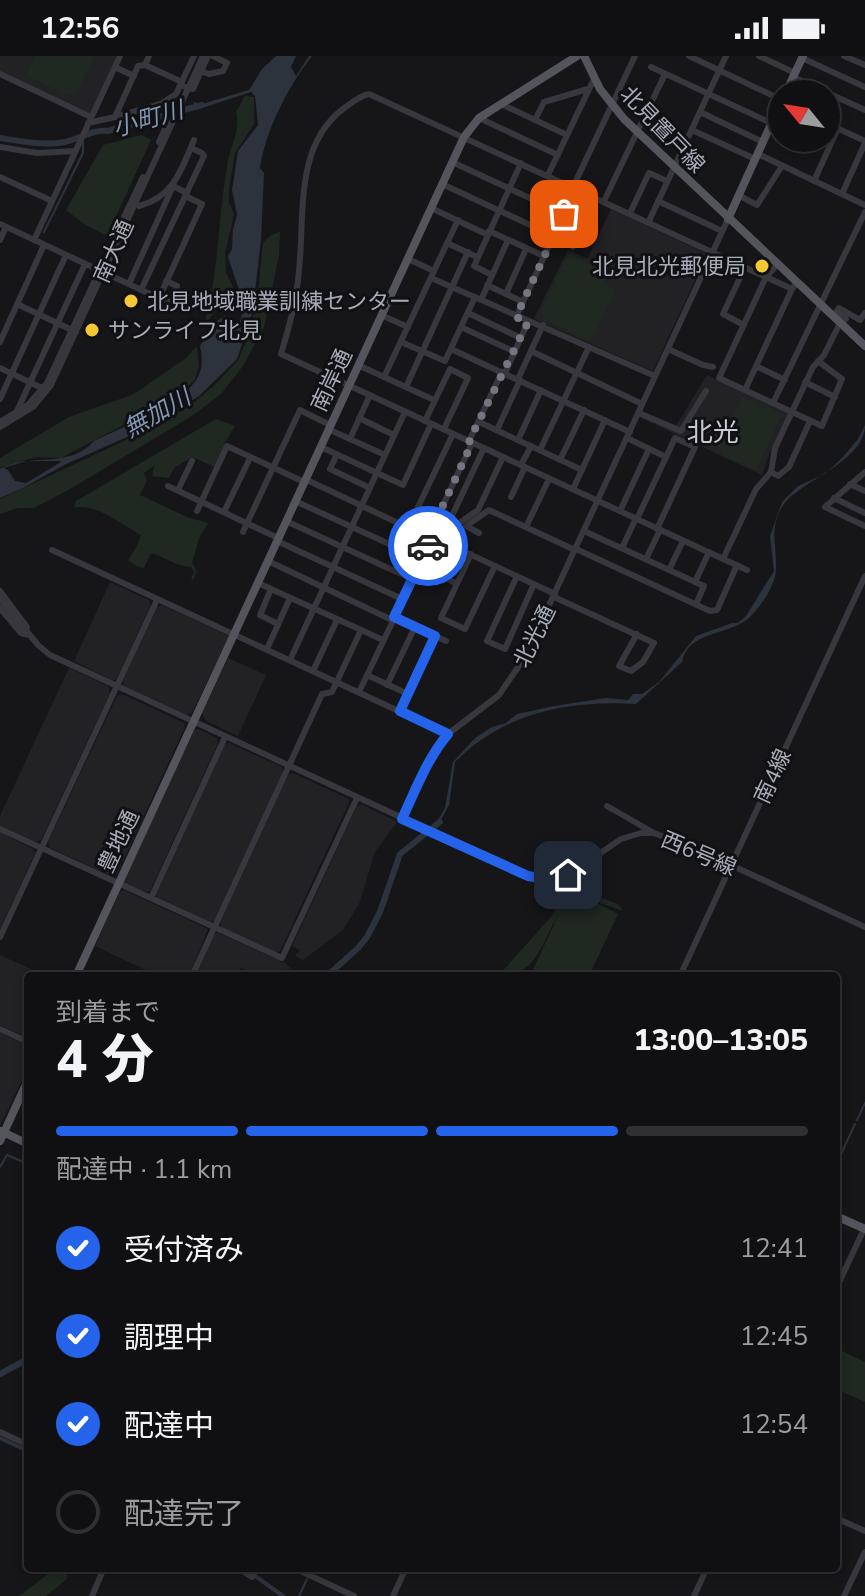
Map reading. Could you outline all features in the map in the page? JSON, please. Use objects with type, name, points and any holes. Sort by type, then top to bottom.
[{"type":"main road","name":"南岸通","points":[[193,722],[464,137],[479,118],[577,56]]},
{"type":"main road","name":"北見置戸線","points":[[584,56],[594,79],[611,104],[637,132],[728,219],[734,229],[777,265],[865,349]]},
{"type":"main road","points":[[792,80],[802,57]]},
{"type":"main road","points":[[728,219],[768,130]]},
{"type":"main road","name":"豊地通","points":[[78,972],[193,722]]},
{"type":"main road","points":[[24,1088],[1,1135],[24,1143]]},
{"type":"main road","points":[[840,1218],[865,1228]]},
{"type":"street","points":[[34,240],[120,56]]},
{"type":"street","points":[[145,65],[149,56]]},
{"type":"street","points":[[115,117],[138,66],[145,65],[193,89],[201,71],[203,56]]},
{"type":"street","points":[[201,71],[209,74],[223,71],[227,63],[203,56]]},
{"type":"street","points":[[0,74],[89,122],[161,104],[176,94],[203,56]]},
{"type":"street","name":"南大通","points":[[0,424],[27,411],[45,390],[203,56]]},
{"type":"street","points":[[516,317],[635,56]]},
{"type":"street","points":[[689,56],[768,94]]},
{"type":"street","points":[[649,221],[726,56]]},
{"type":"street","points":[[761,56],[804,80]]},
{"type":"street","points":[[815,64],[819,56]]},
{"type":"street","points":[[844,56],[865,65]]},
{"type":"street","points":[[802,57],[865,87]]},
{"type":"street","points":[[115,67],[134,76]]},
{"type":"street","points":[[651,67],[768,122]]},
{"type":"street","points":[[604,201],[665,74]]},
{"type":"street","points":[[548,175],[594,79]]},
{"type":"street","points":[[840,90],[845,79]]},
{"type":"street","points":[[535,120],[544,102],[588,89]]},
{"type":"street","points":[[745,390],[795,285],[766,277],[369,94],[338,113],[312,151],[306,169],[295,302],[281,354],[747,570]]},
{"type":"street","points":[[840,98],[865,110]]},
{"type":"street","points":[[501,104],[567,135]]},
{"type":"street","points":[[700,112],[763,142]]},
{"type":"street","points":[[479,118],[558,155]]},
{"type":"street","points":[[840,129],[865,141],[842,194]]},
{"type":"street","points":[[692,130],[782,166],[865,205]]},
{"type":"street","points":[[129,284],[194,140]]},
{"type":"street","points":[[0,147],[37,153],[76,150]]},
{"type":"street","points":[[141,290],[204,156],[191,148]]},
{"type":"street","points":[[814,181],[827,152]]},
{"type":"street","points":[[452,162],[564,214]]},
{"type":"street","points":[[492,275],[474,266],[521,163]]},
{"type":"street","points":[[738,195],[757,205],[782,166]]},
{"type":"street","points":[[630,213],[649,173],[667,181]]},
{"type":"street","points":[[0,177],[52,201]]},
{"type":"street","points":[[442,184],[554,236]]},
{"type":"street","points":[[159,298],[202,204],[173,186]]},
{"type":"street","points":[[134,201],[139,206],[149,203],[173,186]]},
{"type":"street","points":[[573,247],[587,217],[586,210],[592,196]]},
{"type":"street","points":[[658,201],[722,231]]},
{"type":"street","points":[[431,208],[544,256]]},
{"type":"street","points":[[773,403],[865,212]]},
{"type":"street","name":"北光通","points":[[402,819],[435,749],[448,734],[499,695],[515,675],[728,219]]},
{"type":"street","points":[[384,377],[458,220]]},
{"type":"street","points":[[0,240],[3,226],[178,307]]},
{"type":"street","points":[[401,342],[445,361],[508,240]]},
{"type":"street","points":[[447,243],[477,257]]},
{"type":"street","points":[[0,342],[44,245]]},
{"type":"street","points":[[161,247],[178,256]]},
{"type":"street","points":[[506,294],[526,249]]},
{"type":"street","points":[[406,387],[468,252]]},
{"type":"street","points":[[0,399],[66,255]]},
{"type":"street","points":[[408,259],[452,287],[655,376]]},
{"type":"street","points":[[15,413],[85,264]]},
{"type":"street","points":[[777,265],[766,277],[719,378],[822,426],[842,379],[818,361]]},
{"type":"street","points":[[744,325],[723,314],[745,267]]},
{"type":"street","points":[[166,281],[177,286],[170,303]]},
{"type":"street","points":[[487,285],[523,302]]},
{"type":"street","points":[[17,304],[74,331]]},
{"type":"street","points":[[723,559],[756,489],[771,472],[775,448],[805,382],[839,325],[846,319],[837,311],[839,308],[860,320],[865,313]]},
{"type":"street","points":[[468,313],[521,338]]},
{"type":"street","points":[[381,315],[408,327]]},
{"type":"street","points":[[359,692],[432,538],[438,516],[479,422],[528,322]]},
{"type":"street","points":[[497,430],[543,325]]},
{"type":"street","points":[[461,327],[515,352]]},
{"type":"street","points":[[540,450],[589,347]]},
{"type":"street","points":[[451,349],[605,420],[666,457]]},
{"type":"street","points":[[668,349],[713,367]]},
{"type":"street","points":[[531,351],[642,404]]},
{"type":"street","points":[[456,372],[465,355]]},
{"type":"street","points":[[358,365],[434,400]]},
{"type":"street","points":[[756,366],[785,380]]},
{"type":"street","points":[[0,368],[45,390]]},
{"type":"street","points":[[321,447],[403,485],[434,400],[450,369],[468,378],[444,429]]},
{"type":"street","points":[[805,382],[835,397]]},
{"type":"street","name":"南大通","points":[[0,424],[45,390]]},
{"type":"street","points":[[518,440],[541,390]]},
{"type":"street","points":[[639,413],[681,431],[706,391]]},
{"type":"street","points":[[350,439],[370,395]]},
{"type":"street","points":[[243,532],[300,410],[385,455]]},
{"type":"street","points":[[560,460],[584,410]]},
{"type":"street","points":[[290,660],[405,412]]},
{"type":"street","points":[[359,418],[394,435]]},
{"type":"street","points":[[573,489],[605,420]]},
{"type":"street","points":[[771,472],[778,476],[789,467],[810,421]]},
{"type":"street","points":[[479,422],[582,470]]},
{"type":"street","points":[[438,516],[418,507],[453,434]]},
{"type":"street","points":[[622,548],[675,438],[695,447],[658,529],[632,575]]},
{"type":"street","points":[[197,511],[227,446],[471,554],[637,634],[654,643],[643,662],[631,671],[619,666],[637,634]]},
{"type":"street","points":[[511,497],[531,446]]},
{"type":"street","points":[[484,448],[450,520],[458,524],[478,510],[503,457]]},
{"type":"street","points":[[620,511],[649,449]]},
{"type":"street","points":[[337,454],[330,469],[370,488]]},
{"type":"street","points":[[224,512],[250,458]]},
{"type":"street","points":[[178,490],[192,461]]},
{"type":"street","points":[[865,472],[825,507],[865,526]]},
{"type":"street","points":[[526,527],[549,479]]},
{"type":"street","points":[[850,484],[865,491]]},
{"type":"street","points":[[168,486],[402,599]]},
{"type":"street","points":[[834,498],[865,513]]},
{"type":"street","points":[[295,501],[422,559]]},
{"type":"street","points":[[479,533],[466,526],[489,510],[710,611],[717,610],[737,565]]},
{"type":"street","points":[[286,521],[412,579]]},
{"type":"street","points":[[584,531],[704,586],[696,604]]},
{"type":"street","points":[[669,570],[683,541]]},
{"type":"street","points":[[446,543],[432,572],[456,583]]},
{"type":"street","points":[[52,550],[448,734]]},
{"type":"street","points":[[695,582],[709,552]]},
{"type":"street","points":[[471,554],[441,618],[465,629],[495,566]]},
{"type":"street","points":[[268,561],[446,641]]},
{"type":"street","points":[[517,576],[487,641],[505,649],[534,584]]},
{"type":"street","name":"南4線","points":[[682,972],[865,576]]},
{"type":"street","points":[[258,583],[383,640]]},
{"type":"street","points":[[271,589],[260,615],[278,624]]},
{"type":"street","points":[[0,591],[27,626],[29,635]]},
{"type":"street","points":[[267,649],[290,598]]},
{"type":"street","points":[[0,599],[50,655],[402,819]]},
{"type":"street","points":[[0,937],[157,600]]},
{"type":"street","points":[[0,608],[21,633],[29,635]]},
{"type":"street","points":[[313,671],[337,620]]},
{"type":"street","points":[[387,685],[415,627]]},
{"type":"street","points":[[194,972],[322,694],[332,692],[361,630]]},
{"type":"street","points":[[400,711],[435,636]]},
{"type":"street","points":[[367,675],[408,694]]},
{"type":"street","points":[[151,898],[225,737]]},
{"type":"street","points":[[0,829],[282,958],[357,798]]},
{"type":"street","points":[[607,806],[654,833]]},
{"type":"street","name":"西6号線","points":[[402,819],[528,876],[546,879],[578,870],[621,839],[654,833],[865,927]]},
{"type":"street","points":[[0,1029],[24,1040]]},
{"type":"street","points":[[840,1281],[865,1228]]},
{"type":"street","points":[[0,1432],[24,1443]]},
{"type":"street","points":[[840,1520],[865,1531]]},
{"type":"street","points":[[844,1596],[865,1552]]},
{"type":"street","points":[[92,1596],[102,1572]]},
{"type":"street","points":[[303,1572],[354,1596]]},
{"type":"street","points":[[393,1596],[404,1572]]},
{"type":"street","points":[[694,1596],[705,1572]]},
{"type":"shaded area","points":[[0,56],[117,56],[90,113],[0,72]]},
{"type":"shaded area","points":[[36,56],[95,56],[77,92],[69,95],[26,76]]},
{"type":"shaded area","points":[[245,96],[254,97],[254,124],[235,153],[229,189],[229,203],[234,214],[225,253],[226,273],[233,287],[204,326],[213,286],[227,166],[237,126],[236,112]]},
{"type":"shaded area","points":[[141,135],[151,140],[107,236],[66,210],[103,145]]},
{"type":"shaded area","points":[[611,209],[707,254],[653,371],[534,319],[568,250],[587,259]]},
{"type":"shaded area","points":[[280,232],[279,255],[264,327],[243,366],[221,394],[192,416],[70,489],[34,508],[17,508],[0,514],[0,499],[156,426],[192,404],[216,384],[238,360],[247,340],[257,302],[263,243]]},
{"type":"shaded area","points":[[568,254],[609,273],[604,284],[616,289],[591,341],[545,321],[541,311]]},
{"type":"shaded area","points":[[197,346],[199,367],[194,381],[167,402],[61,458],[37,457],[0,467],[0,458],[69,417],[134,394],[186,358]]},
{"type":"shaded area","points":[[707,375],[789,413],[762,475],[641,418],[643,412],[676,426]]},
{"type":"shaded area","points":[[743,396],[781,416],[756,470],[722,455],[718,445]]},
{"type":"shaded area","points":[[216,419],[235,426],[224,444],[227,446],[217,468],[192,457],[174,468],[169,478],[152,476],[155,465],[144,473],[147,480],[140,495],[187,517],[208,523],[199,538],[192,563],[197,571],[193,580],[191,567],[151,553],[144,568],[136,566],[128,560],[141,535],[99,511],[74,508],[76,501]]},
{"type":"shaded area","points":[[110,582],[149,600],[151,605],[113,681],[74,661]]},
{"type":"shaded area","points":[[162,605],[229,636],[192,713],[187,715],[124,686],[123,681],[156,608]]},
{"type":"shaded area","points":[[228,658],[266,675],[238,736],[206,721],[202,713]]},
{"type":"shaded area","points":[[69,668],[108,686],[110,693],[41,840],[36,842],[0,826],[0,816]]},
{"type":"shaded area","points":[[122,694],[184,723],[185,727],[113,877],[49,847],[48,842],[117,696]]},
{"type":"shaded area","points":[[198,729],[217,738],[218,743],[150,891],[146,892],[124,883],[123,879],[194,731]]},
{"type":"shaded area","points":[[229,743],[282,767],[283,772],[214,921],[210,922],[157,897],[156,893],[224,745]]},
{"type":"shaded area","points":[[293,773],[349,799],[349,803],[280,951],[276,953],[222,928],[220,922],[288,775]]},
{"type":"shaded area","points":[[363,805],[397,822],[375,852],[359,904],[343,930],[303,960],[295,956],[300,950],[292,946],[357,806]]},
{"type":"shaded area","points":[[0,832],[33,849],[35,853],[0,929]]},
{"type":"shaded area","points":[[607,850],[577,888],[618,904],[623,911],[591,900],[618,914],[591,972],[532,972],[558,916],[530,964],[518,972],[502,972],[551,917],[575,876]]},
{"type":"shaded area","points":[[124,890],[208,929],[191,972],[150,972],[95,946],[119,893]]},
{"type":"shaded area","points":[[218,933],[291,968],[282,972],[250,972],[241,968],[239,972],[197,972],[214,934]]},
{"type":"shaded area","points":[[0,955],[37,972],[24,972],[24,1036],[0,1025]]},
{"type":"shaded area","points":[[0,1033],[24,1044],[24,1076],[0,1126]]},
{"type":"shaded area","points":[[840,1350],[865,1362],[865,1402],[840,1391]]},
{"type":"shaded area","points":[[51,1572],[68,1572],[67,1579],[46,1596],[19,1596]]},
{"type":"water","name":"無加川","points":[[276,56],[296,56],[291,67],[296,76],[312,56],[279,109],[263,153],[260,168],[264,173],[261,239],[253,310],[237,359],[199,396],[154,425],[64,465],[0,498],[0,469],[15,463],[27,461],[62,458],[74,455],[94,441],[166,405],[180,396],[198,377],[202,362],[200,346],[212,324],[225,316],[226,337],[236,329],[242,309],[228,256],[232,249],[237,215],[232,190],[238,151],[258,125],[255,96],[251,92],[196,110],[193,102],[202,104],[249,90],[262,69]],"holes":[[[27,461],[60,461],[26,483],[15,481],[3,468]]]},
{"type":"water","points":[[865,425],[855,449],[828,471],[858,439]]},
{"type":"water","points":[[821,476],[793,495],[779,512],[774,536],[775,575],[767,595],[750,617],[732,628],[692,644],[682,662],[636,704],[563,707],[516,721],[495,731],[455,762],[449,805],[436,829],[434,827],[445,808],[453,762],[475,738],[517,714],[606,698],[628,700],[633,694],[642,694],[659,682],[696,636],[738,623],[746,616],[774,571],[770,536],[782,502],[798,486]]},
{"type":"waterway","name":"小町川","points":[[0,138],[36,143],[64,142],[202,105]]},
{"type":"waterway","points":[[44,232],[83,153],[83,142]]},
{"type":"waterway","points":[[331,972],[367,937],[380,912],[400,854],[440,822]]},
{"type":"waterway","points":[[857,1120],[865,1103]]},
{"type":"waterway","points":[[840,1156],[855,1124]]},
{"type":"waterway","points":[[0,1167],[7,1155],[24,1162]]},
{"type":"waterway","points":[[0,1374],[24,1361]]},
{"type":"waterway","points":[[0,1438],[24,1449]]},
{"type":"waterway","points":[[255,1576],[283,1596]]},
{"type":"waterway","points":[[299,1596],[307,1579]]},
{"type":"way so far","points":[[428,546],[435,523],[472,443],[469,441],[528,322],[516,317],[564,214]]},
{"type":"place","name":"北見北光郵便局","points":[[762,266]]},
{"type":"place","name":"北見地域職業訓練センター","points":[[131,301]]},
{"type":"place","name":"サンライフ北見","points":[[92,330]]},
{"type":"district","name":"北光","points":[[713,432]]},
{"type":"route","points":[[428,546],[394,617],[435,636],[400,711],[448,734],[425,767],[402,819],[528,876],[546,879],[568,875]]}]
